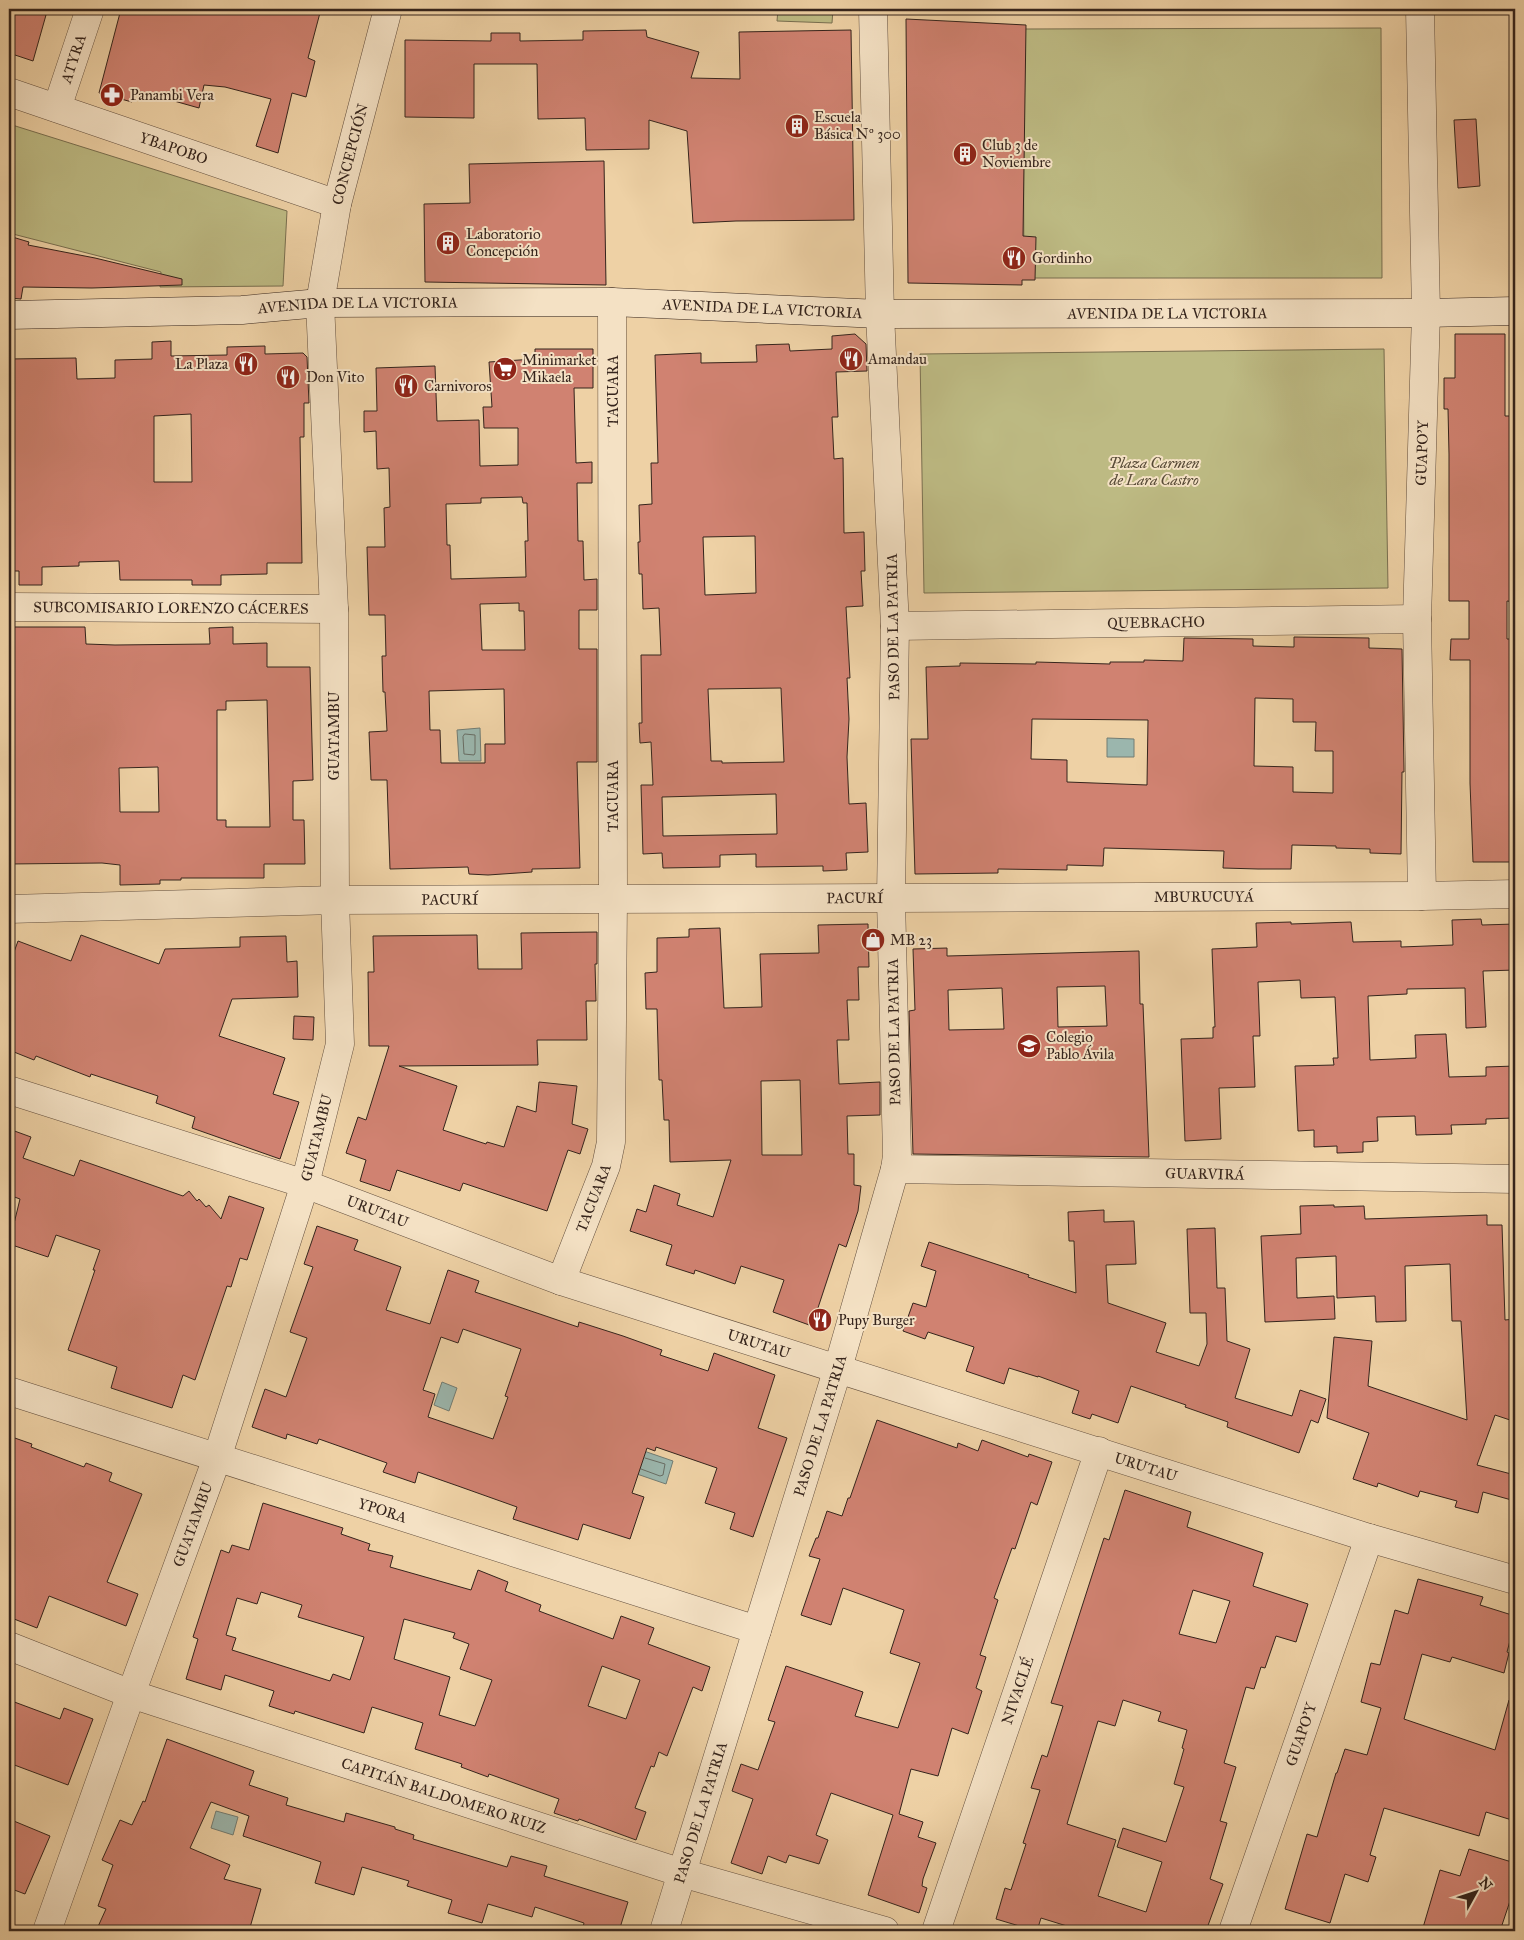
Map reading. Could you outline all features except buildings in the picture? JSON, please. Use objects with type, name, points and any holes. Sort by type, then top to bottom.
[{"type":"street","name":"ATYRA","points":[[58,108],[90,9]]},
{"type":"street","name":"CONCEPCIÓN","points":[[320,303],[337,204],[388,9]]},
{"type":"street","name":"PASO DE LA PATRIA","points":[[664,1931],[838,1368],[896,1169],[891,898],[896,626],[880,314],[873,9]]},
{"type":"street","name":"GUAPO'Y","points":[[1420,9],[1426,313],[1417,619],[1422,896]]},
{"type":"street","name":"YBAPOBO","points":[[9,92],[337,204]]},
{"type":"street","name":"AVENIDA DE LA VICTORIA","points":[[9,315],[242,310],[320,303],[612,302],[880,314],[1426,313],[1515,311]]},
{"type":"street","name":"TACUARA","points":[[561,1281],[606,1166],[611,1142],[613,899],[612,302]]},
{"type":"street","name":"GUATAMBU","points":[[47,1931],[217,1458],[305,1184],[340,1044],[335,900],[334,609],[320,303]]},
{"type":"street","name":"SUBCOMISARIO LORENZO CÁCERES","points":[[9,608],[334,609]]},
{"type":"street","name":"QUEBRACHO","points":[[896,626],[1417,619]]},
{"type":"street","name":"MBURUCUYÁ","points":[[891,898],[1515,894]]},
{"type":"street","name":"PACURÍ","points":[[9,909],[335,900],[891,898]]},
{"type":"street","name":"URUTAU","points":[[9,1090],[305,1184],[561,1281],[1369,1538],[1515,1580]]},
{"type":"street","name":"GUARVIRÁ","points":[[896,1169],[1515,1179]]},
{"type":"street","name":"YPORA","points":[[9,1391],[757,1630]]},
{"type":"street","name":"NIVACLÉ","points":[[936,1931],[1099,1451]]},
{"type":"street","name":"GUAPO'Y","points":[[1233,1931],[1369,1538]]},
{"type":"street","name":"CAPITÁN BALDOMERO RUIZ","points":[[9,1646],[131,1694],[682,1873],[885,1931]]},
{"type":"green space","points":[[778,9],[833,9],[832,23],[777,21]]},
{"type":"green space","points":[[1381,28],[1382,278],[1024,278],[1023,29]]},
{"type":"green space","points":[[9,124],[287,211],[283,286],[160,287],[161,272],[9,233]]},
{"type":"green space","name":"Plaza Carmen de Lara Castro","points":[[1384,349],[1388,588],[924,593],[920,354]]},
{"type":"water","points":[[480,728],[481,761],[459,761],[457,730]]},
{"type":"water","points":[[1107,738],[1134,739],[1134,757],[1107,757]]},
{"type":"water","points":[[442,1382],[457,1388],[449,1411],[434,1405]]},
{"type":"water","points":[[641,1450],[673,1461],[666,1484],[634,1473]]},
{"type":"water","points":[[216,1811],[238,1817],[233,1835],[211,1828]]},
{"type":"place","name":"Panambi Vera","points":[[112,95]]},
{"type":"place","name":"Escuela Básica Nº 300","points":[[797,126]]},
{"type":"place","name":"Club 3 de Noviembre","points":[[965,154]]},
{"type":"place","name":"Laboratorio Concepción","points":[[448,243]]},
{"type":"place","name":"Gordinho","points":[[1014,258]]},
{"type":"place","name":"Amandau","points":[[851,359]]},
{"type":"place","name":"La Plaza","points":[[246,364]]},
{"type":"place","name":"Minimarket Mikaela","points":[[505,369]]},
{"type":"place","name":"Don Vito","points":[[288,377]]},
{"type":"place","name":"Carnivoros","points":[[406,386]]},
{"type":"place","name":"MB 23","points":[[873,940]]},
{"type":"place","name":"Colegio Pablo Ávila","points":[[1029,1046]]},
{"type":"place","name":"Pupy Burger","points":[[820,1320]]}]
